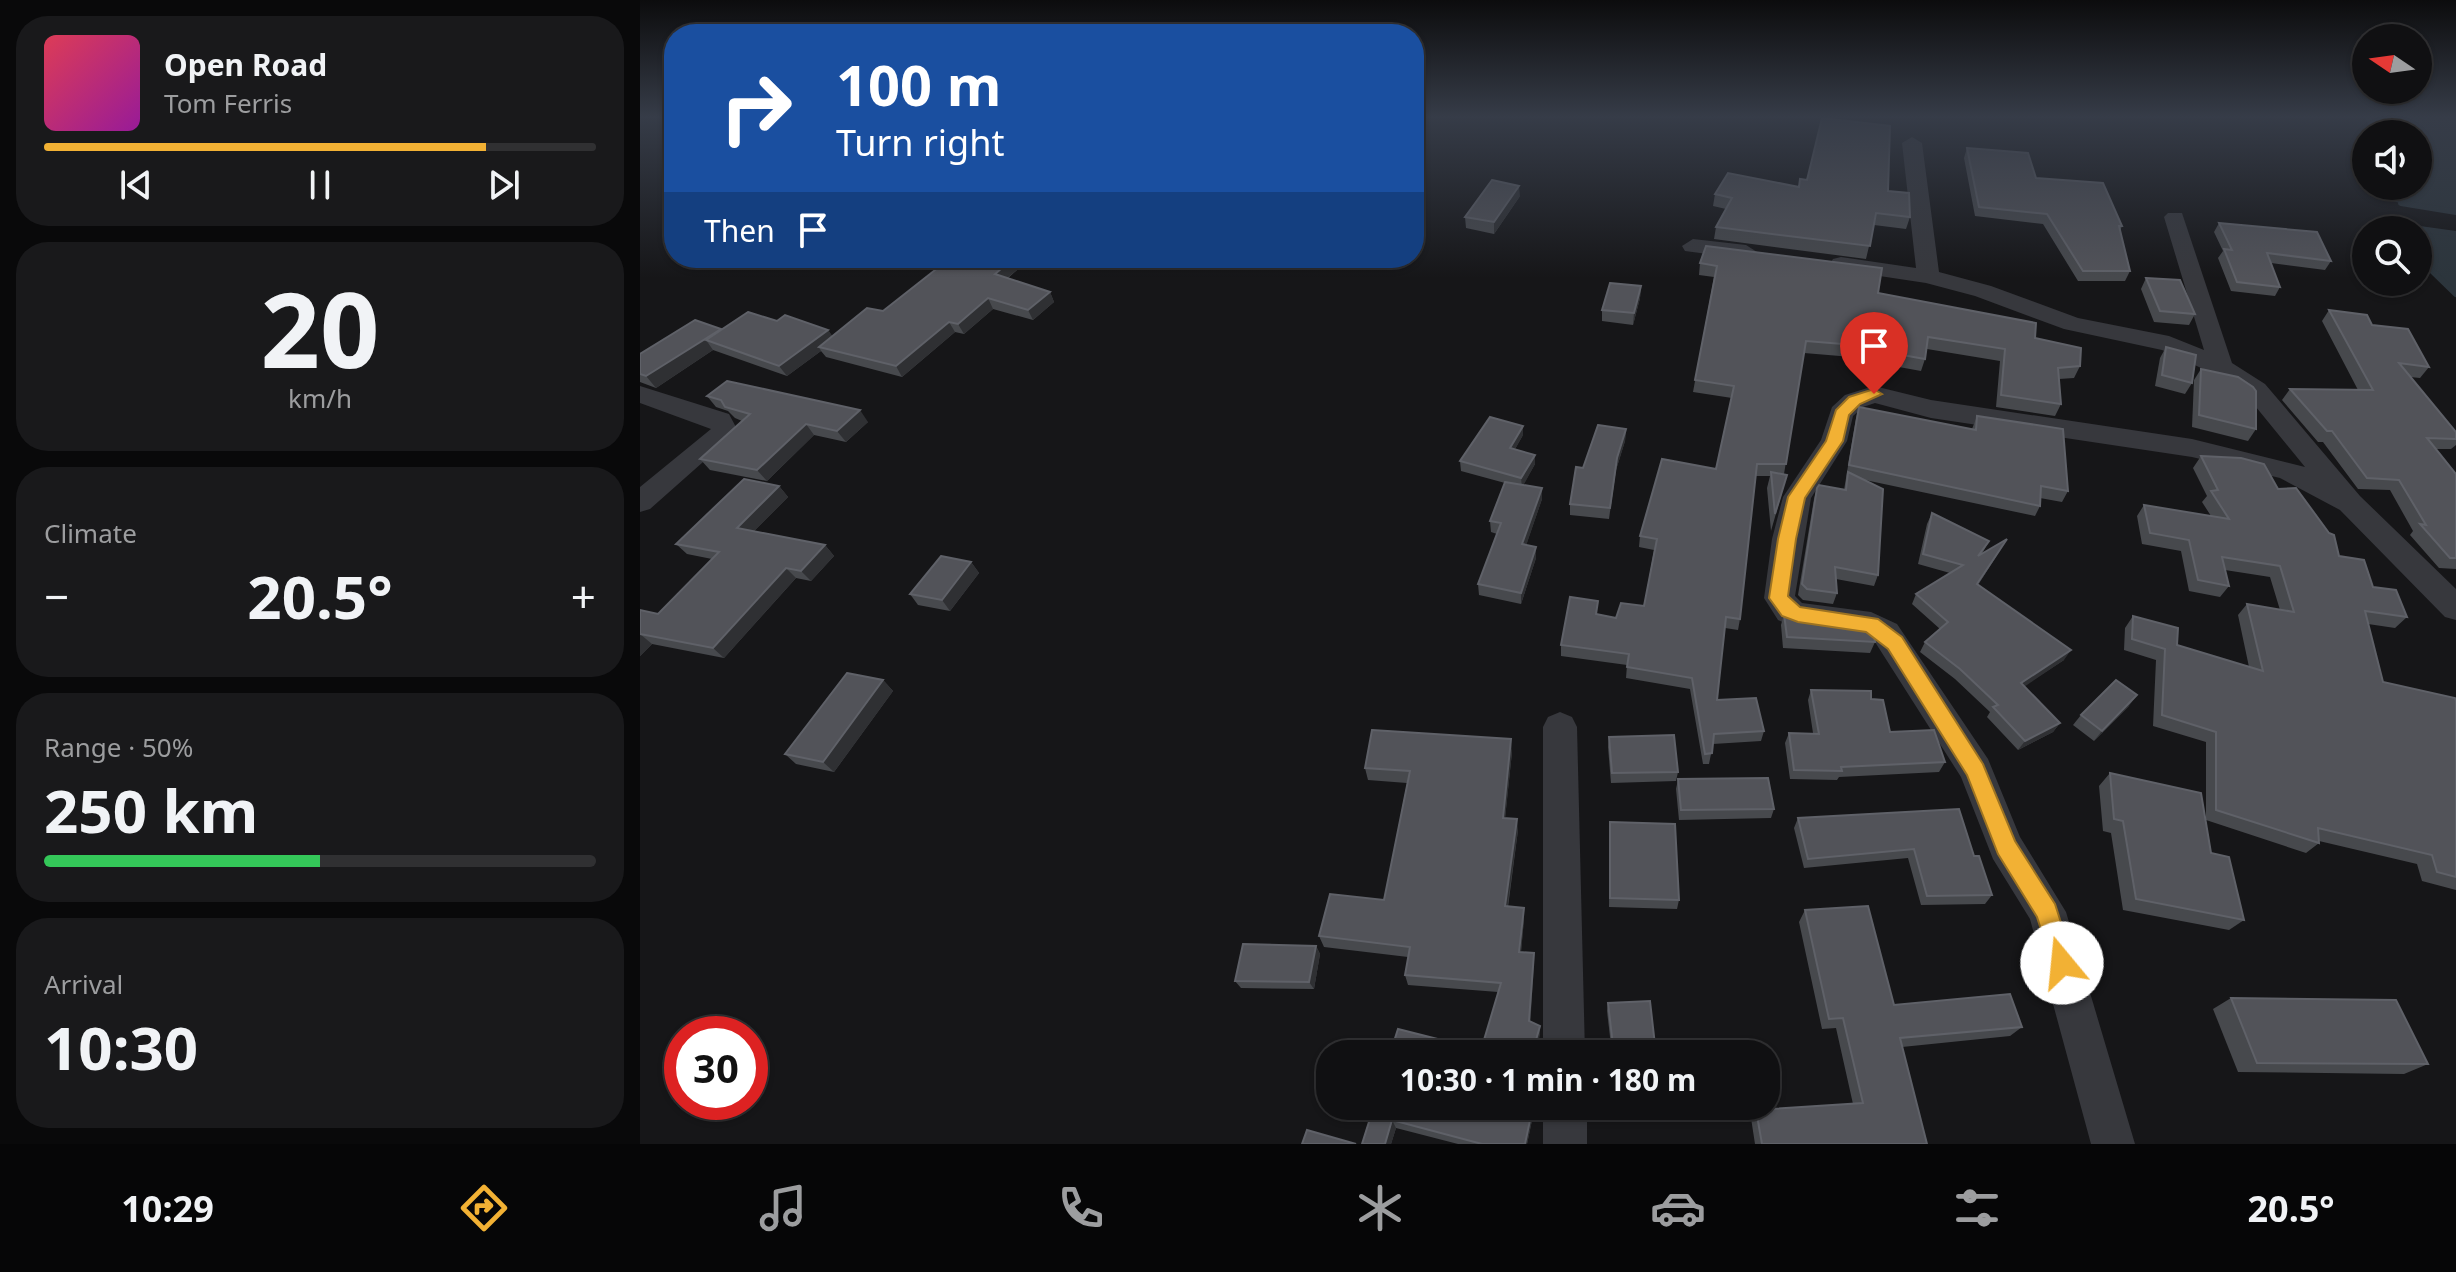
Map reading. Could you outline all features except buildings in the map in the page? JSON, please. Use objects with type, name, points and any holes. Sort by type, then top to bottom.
[{"type":"street","points":[[1915,171],[1928,276]]},
{"type":"street","points":[[2175,217],[2221,367]]},
{"type":"street","points":[[1693,246],[1771,256]]},
{"type":"street","points":[[1818,262],[1928,276],[1983,291],[2072,324],[2169,344],[2221,367],[2256,390],[2350,503],[2456,608]]},
{"type":"street","points":[[640,394],[720,420],[725,431],[640,502]]},
{"type":"street","points":[[2113,1144],[2047,912],[2006,847],[1976,770],[1886,633],[1871,625],[1798,615],[1789,611],[1779,598],[1787,539],[1797,497],[1834,441],[1841,413],[1854,401],[1874,394],[1931,409],[2192,448],[2275,467],[2288,470],[2350,503]]},
{"type":"street","points":[[1560,727],[1564,1040]]},
{"type":"street","points":[[1565,1120],[1565,1144]]},
{"type":"shaded area","points":[[2432,171],[2456,171],[2456,212],[2384,200],[2432,200]]},
{"type":"shaded area","points":[[2432,231],[2456,234],[2456,294],[2432,271]]},
{"type":"waterway","points":[[2401,203],[2456,212]]},
{"type":"waterway","points":[[2432,231],[2456,234]]},
{"type":"waterway","points":[[2432,271],[2456,294]]},
{"type":"route","points":[[1874,394],[1854,401],[1841,413],[1834,441],[1797,497],[1787,539],[1779,598],[1789,611],[1798,615],[1871,625],[1886,633],[1895,643],[1976,770],[2006,847],[2047,912],[2062,963]]}]
